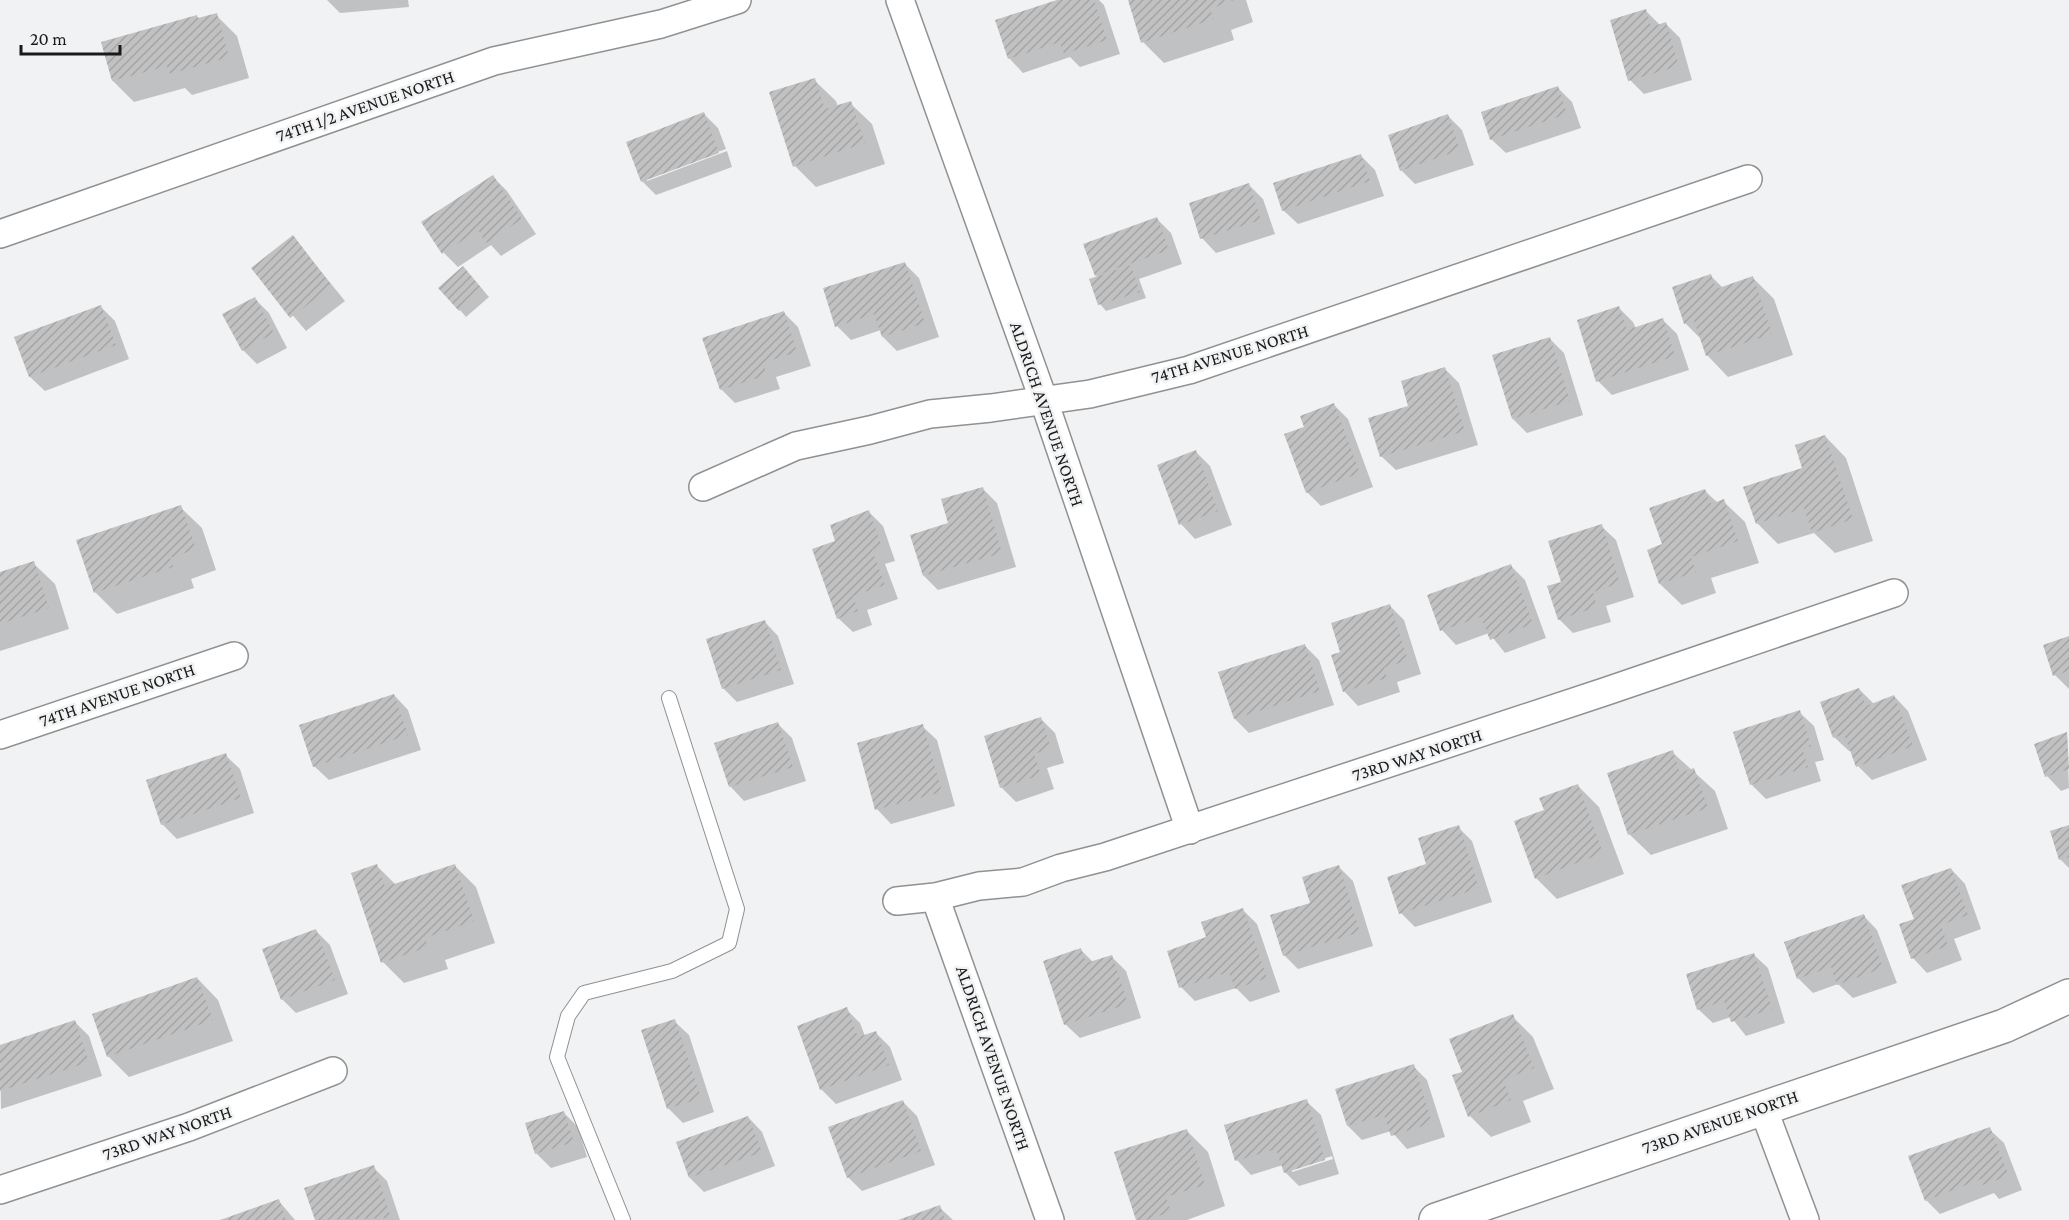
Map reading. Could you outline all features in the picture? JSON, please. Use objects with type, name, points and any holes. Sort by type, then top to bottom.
[{"type":"street","name":"74TH 1/2 AVENUE NORTH","points":[[0,234],[494,62],[661,24],[737,0]]},
{"type":"street","name":"ALDRICH AVENUE NORTH","points":[[900,0],[1044,401],[1190,830]]},
{"type":"street","name":"74TH AVENUE NORTH","points":[[703,487],[796,446],[930,414],[1090,394],[1188,370],[1748,179]]},
{"type":"street","name":"73RD WAY NORTH","points":[[897,901],[935,897],[979,885],[1023,882],[1190,830],[1894,592]]},
{"type":"street","name":"74TH AVENUE NORTH","points":[[0,735],[234,656]]},
{"type":"street","name":"ALDRICH AVENUE NORTH","points":[[935,897],[1050,1220]]},
{"type":"street","name":"73RD AVENUE NORTH","points":[[1436,1220],[2004,1026],[2069,996]]},
{"type":"street","name":"73RD AVENUE NORTH","points":[[2004,1026],[2069,1016]]},
{"type":"street","name":"73RD WAY NORTH","points":[[0,1190],[189,1127],[333,1071]]},
{"type":"street","points":[[1763,1107],[1805,1220]]},
{"type":"lane","points":[[623,1220],[557,1056],[568,1016],[584,993],[672,971],[729,943],[737,909],[669,698]]},
{"type":"building","points":[[1057,0],[1094,0],[1107,40],[1064,54],[1060,42],[1008,59],[995,20]]},
{"type":"building","points":[[1128,0],[1234,0],[1210,9],[1214,19],[1141,43]]},
{"type":"building","points":[[1646,9],[1651,27],[1666,22],[1679,66],[1628,81],[1610,20]]},
{"type":"building","points":[[217,13],[229,57],[170,74],[167,66],[112,81],[101,42],[197,15],[198,18]]},
{"type":"building","points":[[815,78],[825,109],[851,101],[865,143],[793,167],[769,92]]},
{"type":"building","points":[[1558,86],[1567,114],[1490,140],[1481,112]]},
{"type":"building","points":[[704,112],[719,153],[641,182],[626,142]]},
{"type":"building","points":[[1448,114],[1460,150],[1400,171],[1388,135]]},
{"type":"building","points":[[1361,154],[1370,181],[1282,211],[1273,183]]},
{"type":"building","points":[[493,175],[522,219],[486,243],[478,230],[442,254],[421,222]]},
{"type":"building","points":[[1249,183],[1261,220],[1200,239],[1189,203]]},
{"type":"building","points":[[1157,217],[1169,250],[1095,276],[1083,244]]},
{"type":"building","points":[[293,235],[332,286],[290,318],[251,268]]},
{"type":"building","points":[[905,262],[925,323],[882,337],[874,314],[835,327],[823,288]]},
{"type":"building","points":[[1131,265],[1140,292],[1098,305],[1089,279]]},
{"type":"building","points":[[463,266],[483,290],[459,311],[438,288]]},
{"type":"building","points":[[1711,274],[1716,289],[1753,276],[1772,334],[1706,356],[1694,321],[1684,324],[1672,287]]},
{"type":"building","points":[[255,297],[274,333],[242,351],[222,314]]},
{"type":"building","points":[[101,305],[116,345],[29,377],[14,337]]},
{"type":"building","points":[[1619,306],[1627,330],[1663,318],[1675,356],[1596,382],[1577,320]]},
{"type":"building","points":[[784,311],[797,352],[763,363],[767,375],[720,390],[702,338]]},
{"type":"building","points":[[1550,337],[1570,401],[1512,419],[1492,355]]},
{"type":"building","points":[[1445,367],[1465,431],[1380,457],[1368,418],[1408,406],[1401,381]]},
{"type":"building","points":[[1334,403],[1360,473],[1306,493],[1284,434],[1304,427],[1300,416]]},
{"type":"building","points":[[1825,435],[1853,519],[1812,533],[1804,508],[1756,524],[1743,487],[1802,468],[1795,445]]},
{"type":"building","points":[[1196,450],[1218,511],[1179,525],[1157,465]]},
{"type":"building","points":[[983,487],[1002,553],[923,576],[910,535],[948,523],[941,499]]},
{"type":"building","points":[[1705,489],[1711,504],[1724,499],[1738,541],[1691,557],[1696,572],[1659,584],[1647,550],[1662,544],[1649,508]]},
{"type":"building","points":[[181,505],[196,549],[170,558],[173,567],[94,593],[76,540]]},
{"type":"building","points":[[869,510],[882,547],[872,550],[885,585],[853,596],[858,611],[837,619],[812,549],[835,541],[830,525]]},
{"type":"building","points":[[1602,524],[1620,583],[1593,592],[1597,607],[1558,620],[1547,586],[1561,582],[1548,541]]},
{"type":"building","points":[[34,561],[49,608],[0,624],[0,572]]},
{"type":"building","points":[[1511,564],[1533,624],[1490,640],[1481,617],[1440,631],[1427,595]]},
{"type":"building","points":[[1390,604],[1408,660],[1384,668],[1387,678],[1343,692],[1331,655],[1340,652],[1331,623]]},
{"type":"building","points":[[765,620],[781,670],[722,689],[706,639]]},
{"type":"building","points":[[2069,636],[2069,671],[2053,676],[2043,645]]},
{"type":"building","points":[[1305,644],[1320,691],[1234,719],[1218,672]]},
{"type":"building","points":[[1859,688],[1866,706],[1894,695],[1913,746],[1856,767],[1844,734],[1833,738],[1820,702]]},
{"type":"building","points":[[394,694],[408,735],[313,767],[299,725]]},
{"type":"building","points":[[1800,710],[1811,746],[1802,748],[1808,767],[1750,785],[1733,732]]},
{"type":"building","points":[[1041,717],[1051,748],[1034,754],[1041,775],[1000,788],[984,736]]},
{"type":"building","points":[[778,722],[793,767],[729,787],[714,743]]},
{"type":"building","points":[[923,724],[942,792],[875,810],[857,743]]},
{"type":"building","points":[[2067,732],[2069,769],[2045,777],[2034,744]]},
{"type":"building","points":[[1673,750],[1680,773],[1694,768],[1708,808],[1628,835],[1607,773]]},
{"type":"building","points":[[226,753],[241,798],[161,825],[146,780]]},
{"type":"building","points":[[1578,784],[1603,853],[1535,879],[1514,821],[1544,810],[1539,798]]},
{"type":"building","points":[[1459,825],[1479,888],[1399,914],[1387,877],[1426,864],[1418,838]]},
{"type":"building","points":[[2069,825],[2069,857],[2059,860],[2050,831]]},
{"type":"building","points":[[377,864],[385,887],[455,864],[474,921],[425,938],[428,947],[381,963],[351,873]]},
{"type":"building","points":[[1339,865],[1360,932],[1283,956],[1270,915],[1310,903],[1302,877]]},
{"type":"building","points":[[1951,868],[1968,915],[1941,925],[1948,946],[1911,959],[1899,924],[1914,919],[1901,885]]},
{"type":"building","points":[[1243,908],[1267,978],[1235,989],[1229,972],[1179,988],[1167,951],[1206,937],[1201,922]]},
{"type":"building","points":[[1864,914],[1883,968],[1837,985],[1831,967],[1797,979],[1784,942]]},
{"type":"building","points":[[316,929],[335,980],[281,1000],[262,949]]},
{"type":"building","points":[[1081,948],[1086,963],[1112,955],[1128,1004],[1064,1025],[1043,961]]},
{"type":"building","points":[[1754,953],[1772,1009],[1731,1022],[1724,1001],[1697,1010],[1686,974]]},
{"type":"building","points":[[197,977],[213,1020],[107,1057],[92,1014]]},
{"type":"building","points":[[847,1007],[858,1037],[876,1031],[889,1065],[820,1090],[797,1026]]},
{"type":"building","points":[[1513,1014],[1534,1068],[1503,1080],[1511,1100],[1468,1117],[1452,1075],[1462,1072],[1449,1039]]},
{"type":"building","points":[[675,1019],[701,1098],[667,1109],[641,1030]]},
{"type":"building","points":[[75,1020],[89,1062],[0,1091],[0,1045]]},
{"type":"building","points":[[1414,1064],[1432,1123],[1391,1136],[1384,1115],[1347,1126],[1335,1089]]},
{"type":"building","points":[[1307,1099],[1325,1160],[1284,1173],[1276,1149],[1235,1161],[1224,1125]]},
{"type":"building","points":[[903,1100],[921,1151],[847,1178],[828,1127]]},
{"type":"building","points":[[564,1111],[574,1142],[535,1154],[525,1123]]},
{"type":"building","points":[[748,1116],[762,1152],[689,1178],[676,1142]]},
{"type":"building","points":[[1990,1127],[2009,1176],[1983,1185],[1981,1179],[1925,1201],[1908,1156]]},
{"type":"building","points":[[1187,1129],[1205,1185],[1166,1197],[1171,1212],[1146,1220],[1136,1220],[1114,1152]]},
{"type":"building","points":[[374,1165],[391,1218],[315,1220],[304,1188]]},
{"type":"building","points":[[279,1199],[286,1220],[220,1220]]},
{"type":"building","points":[[940,1205],[945,1220],[898,1220]]}]
